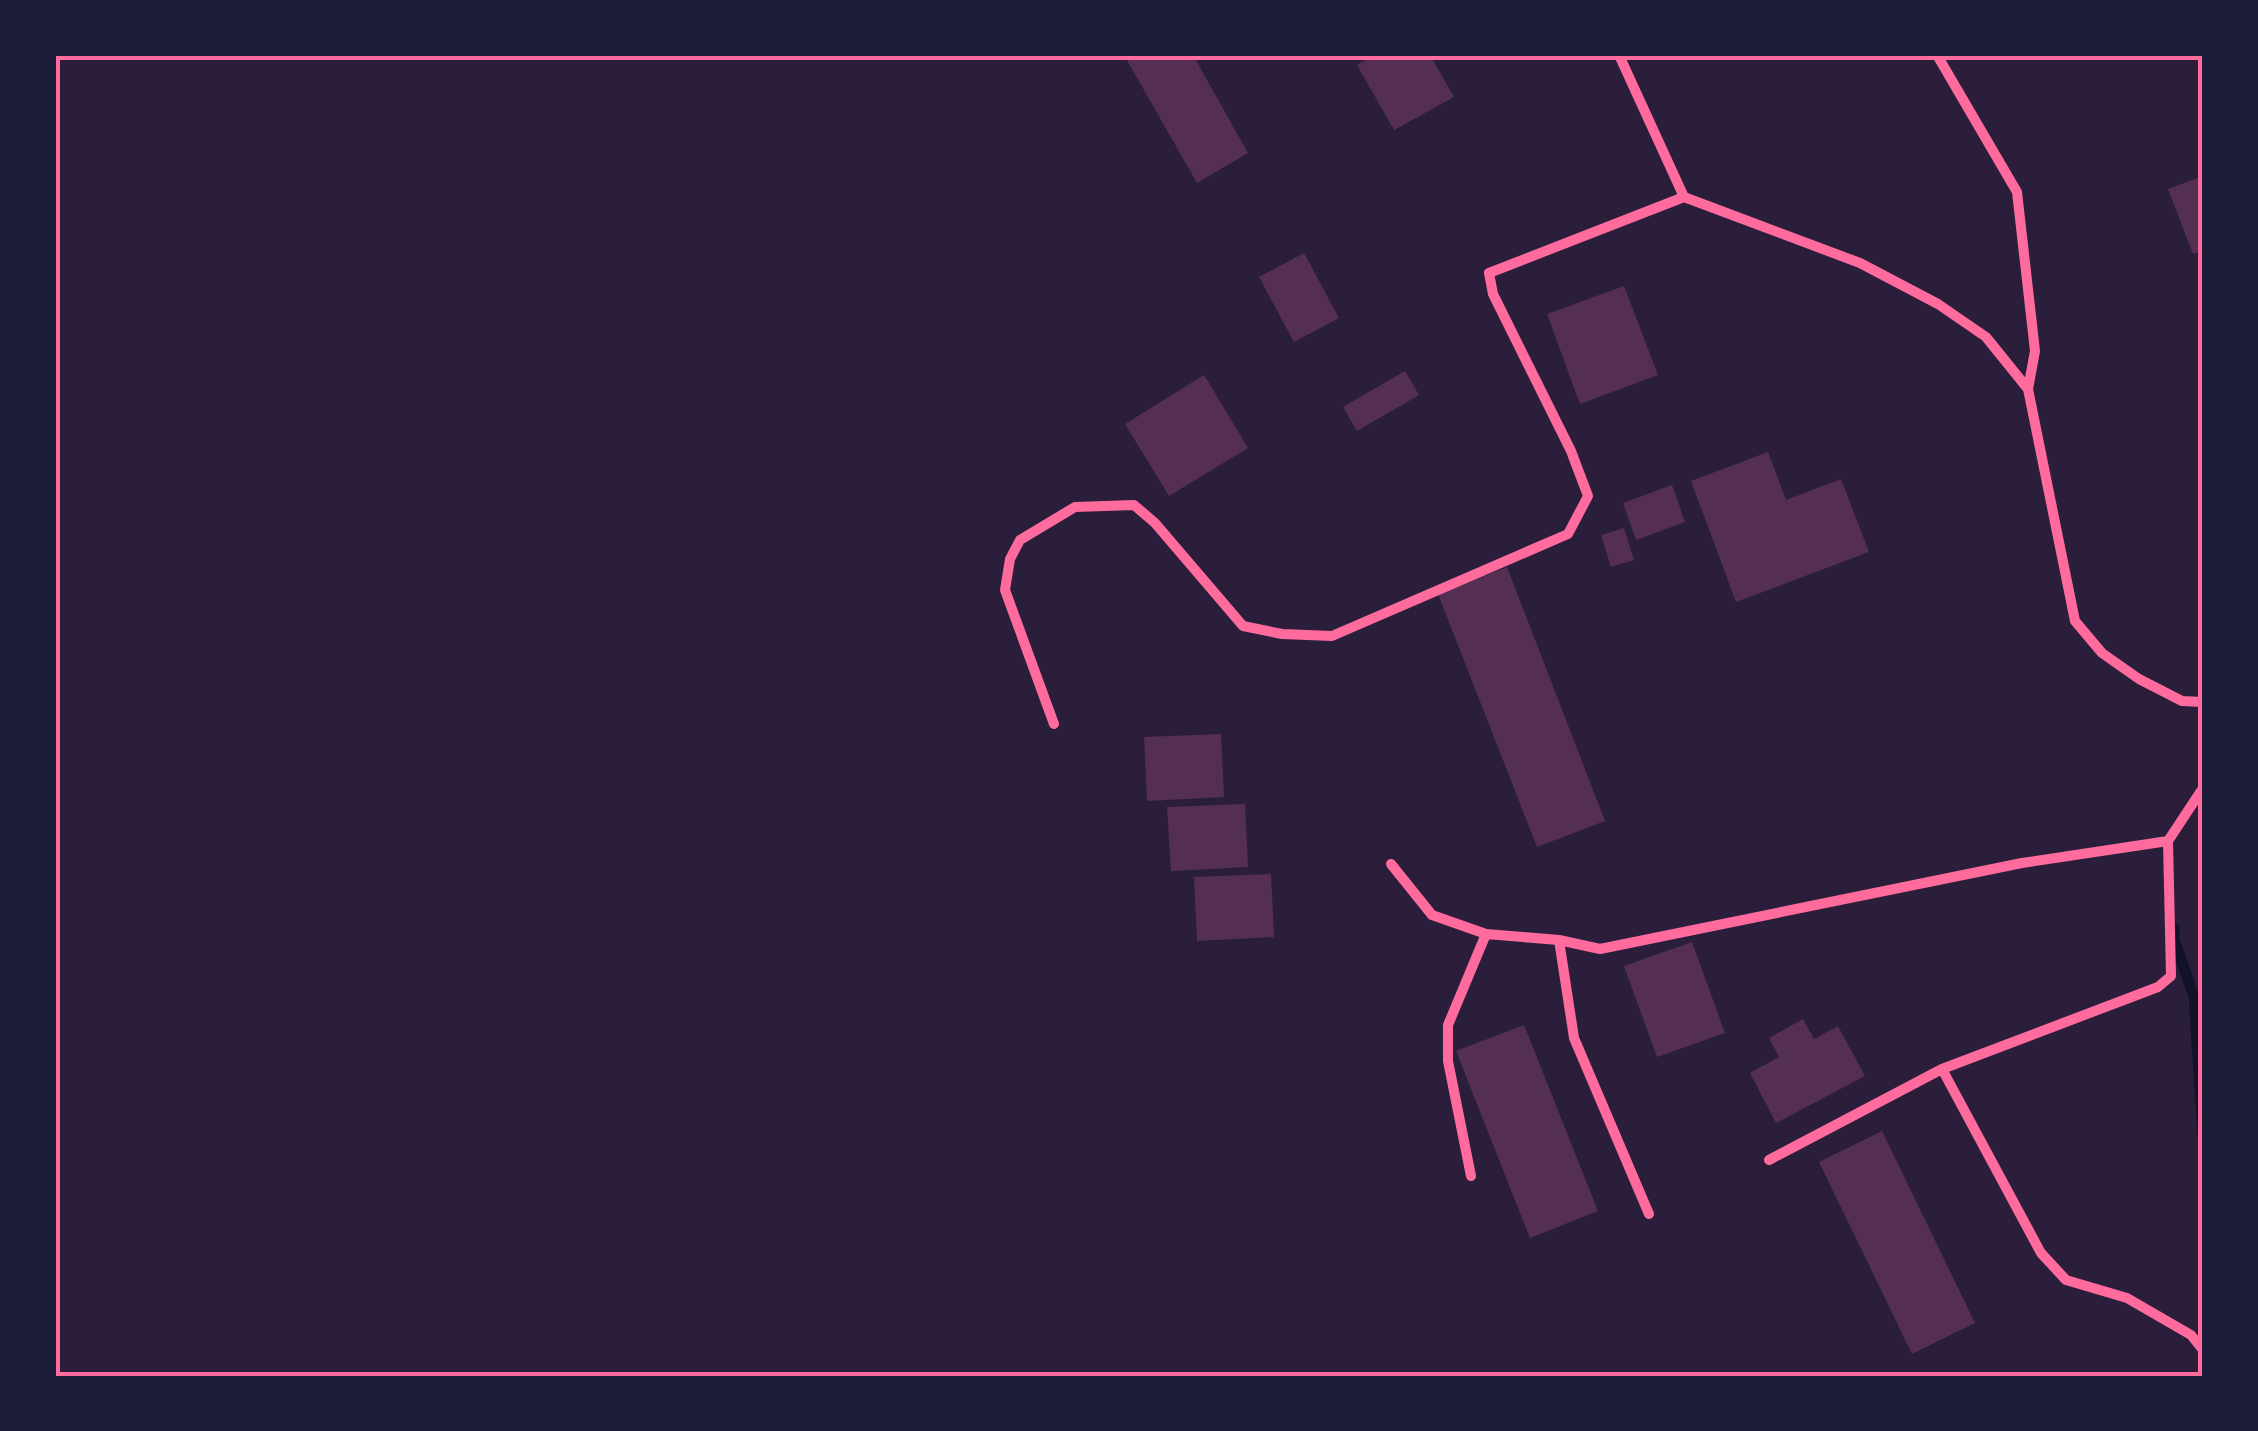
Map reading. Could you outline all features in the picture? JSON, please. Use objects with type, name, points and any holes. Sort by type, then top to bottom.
[{"type":"street","points":[[1618,55],[1684,197]]},
{"type":"street","points":[[1937,55],[2017,192],[2035,351],[2028,390],[2075,622],[2102,653],[2139,679],[2182,700],[2203,702]]},
{"type":"street","points":[[1054,724],[1005,590],[1010,560],[1020,540],[1075,507],[1134,506],[1155,523],[1244,626],[1282,634],[1332,636],[1568,534],[1588,496],[1571,451],[1492,294],[1489,273],[1684,197],[1860,263],[1938,304],[1986,337],[2028,390]]},
{"type":"street","points":[[1769,1160],[1942,1069],[2158,987],[2172,976],[2168,840],[2203,788]]},
{"type":"street","points":[[1390,864],[1432,915],[1486,934],[1600,948],[2022,862],[2168,840]]},
{"type":"street","points":[[1471,1176],[1448,1062],[1448,1025],[1486,934]]},
{"type":"street","points":[[1559,940],[1574,1038],[1649,1214]]},
{"type":"street","points":[[1942,1069],[2041,1253],[2066,1280],[2127,1298],[2191,1334],[2203,1350]]},
{"type":"shaded area","points":[[55,55],[2203,55],[2203,1376],[55,1376]]},
{"type":"building","points":[[1124,55],[1193,55],[1248,153],[1197,183]]},
{"type":"building","points":[[1375,55],[1430,55],[1454,97],[1394,130],[1357,65]]},
{"type":"building","points":[[2203,176],[2203,251],[2193,254],[2168,189]]},
{"type":"building","points":[[1304,253],[1339,318],[1294,342],[1259,277]]},
{"type":"building","points":[[1624,286],[1658,375],[1580,404],[1547,314]]},
{"type":"building","points":[[1405,371],[1419,395],[1357,431],[1343,407]]},
{"type":"building","points":[[1204,375],[1248,448],[1169,496],[1125,424]]},
{"type":"building","points":[[1768,452],[1786,500],[1841,479],[1869,552],[1736,602],[1691,481]]},
{"type":"building","points":[[1672,485],[1685,522],[1636,540],[1623,503]]},
{"type":"building","points":[[1624,528],[1634,560],[1611,567],[1601,535]]},
{"type":"building","points":[[1507,567],[1605,821],[1537,847],[1438,594]]},
{"type":"building","points":[[1221,734],[1224,797],[1147,801],[1144,737]]},
{"type":"building","points":[[1245,804],[1248,867],[1171,871],[1167,807]]},
{"type":"building","points":[[1271,874],[1274,937],[1197,941],[1194,877]]},
{"type":"building","points":[[1692,942],[1725,1033],[1657,1057],[1624,966]]},
{"type":"building","points":[[1803,1019],[1814,1039],[1838,1026],[1865,1076],[1776,1123],[1750,1073],[1779,1057],[1769,1038]]},
{"type":"building","points":[[1524,1025],[1598,1211],[1530,1238],[1456,1051]]},
{"type":"building","points":[[1882,1131],[1975,1323],[1912,1354],[1819,1162]]},
{"type":"waterway","points":[[2174,928],[2174,939],[2194,997],[2203,1135]]}]
